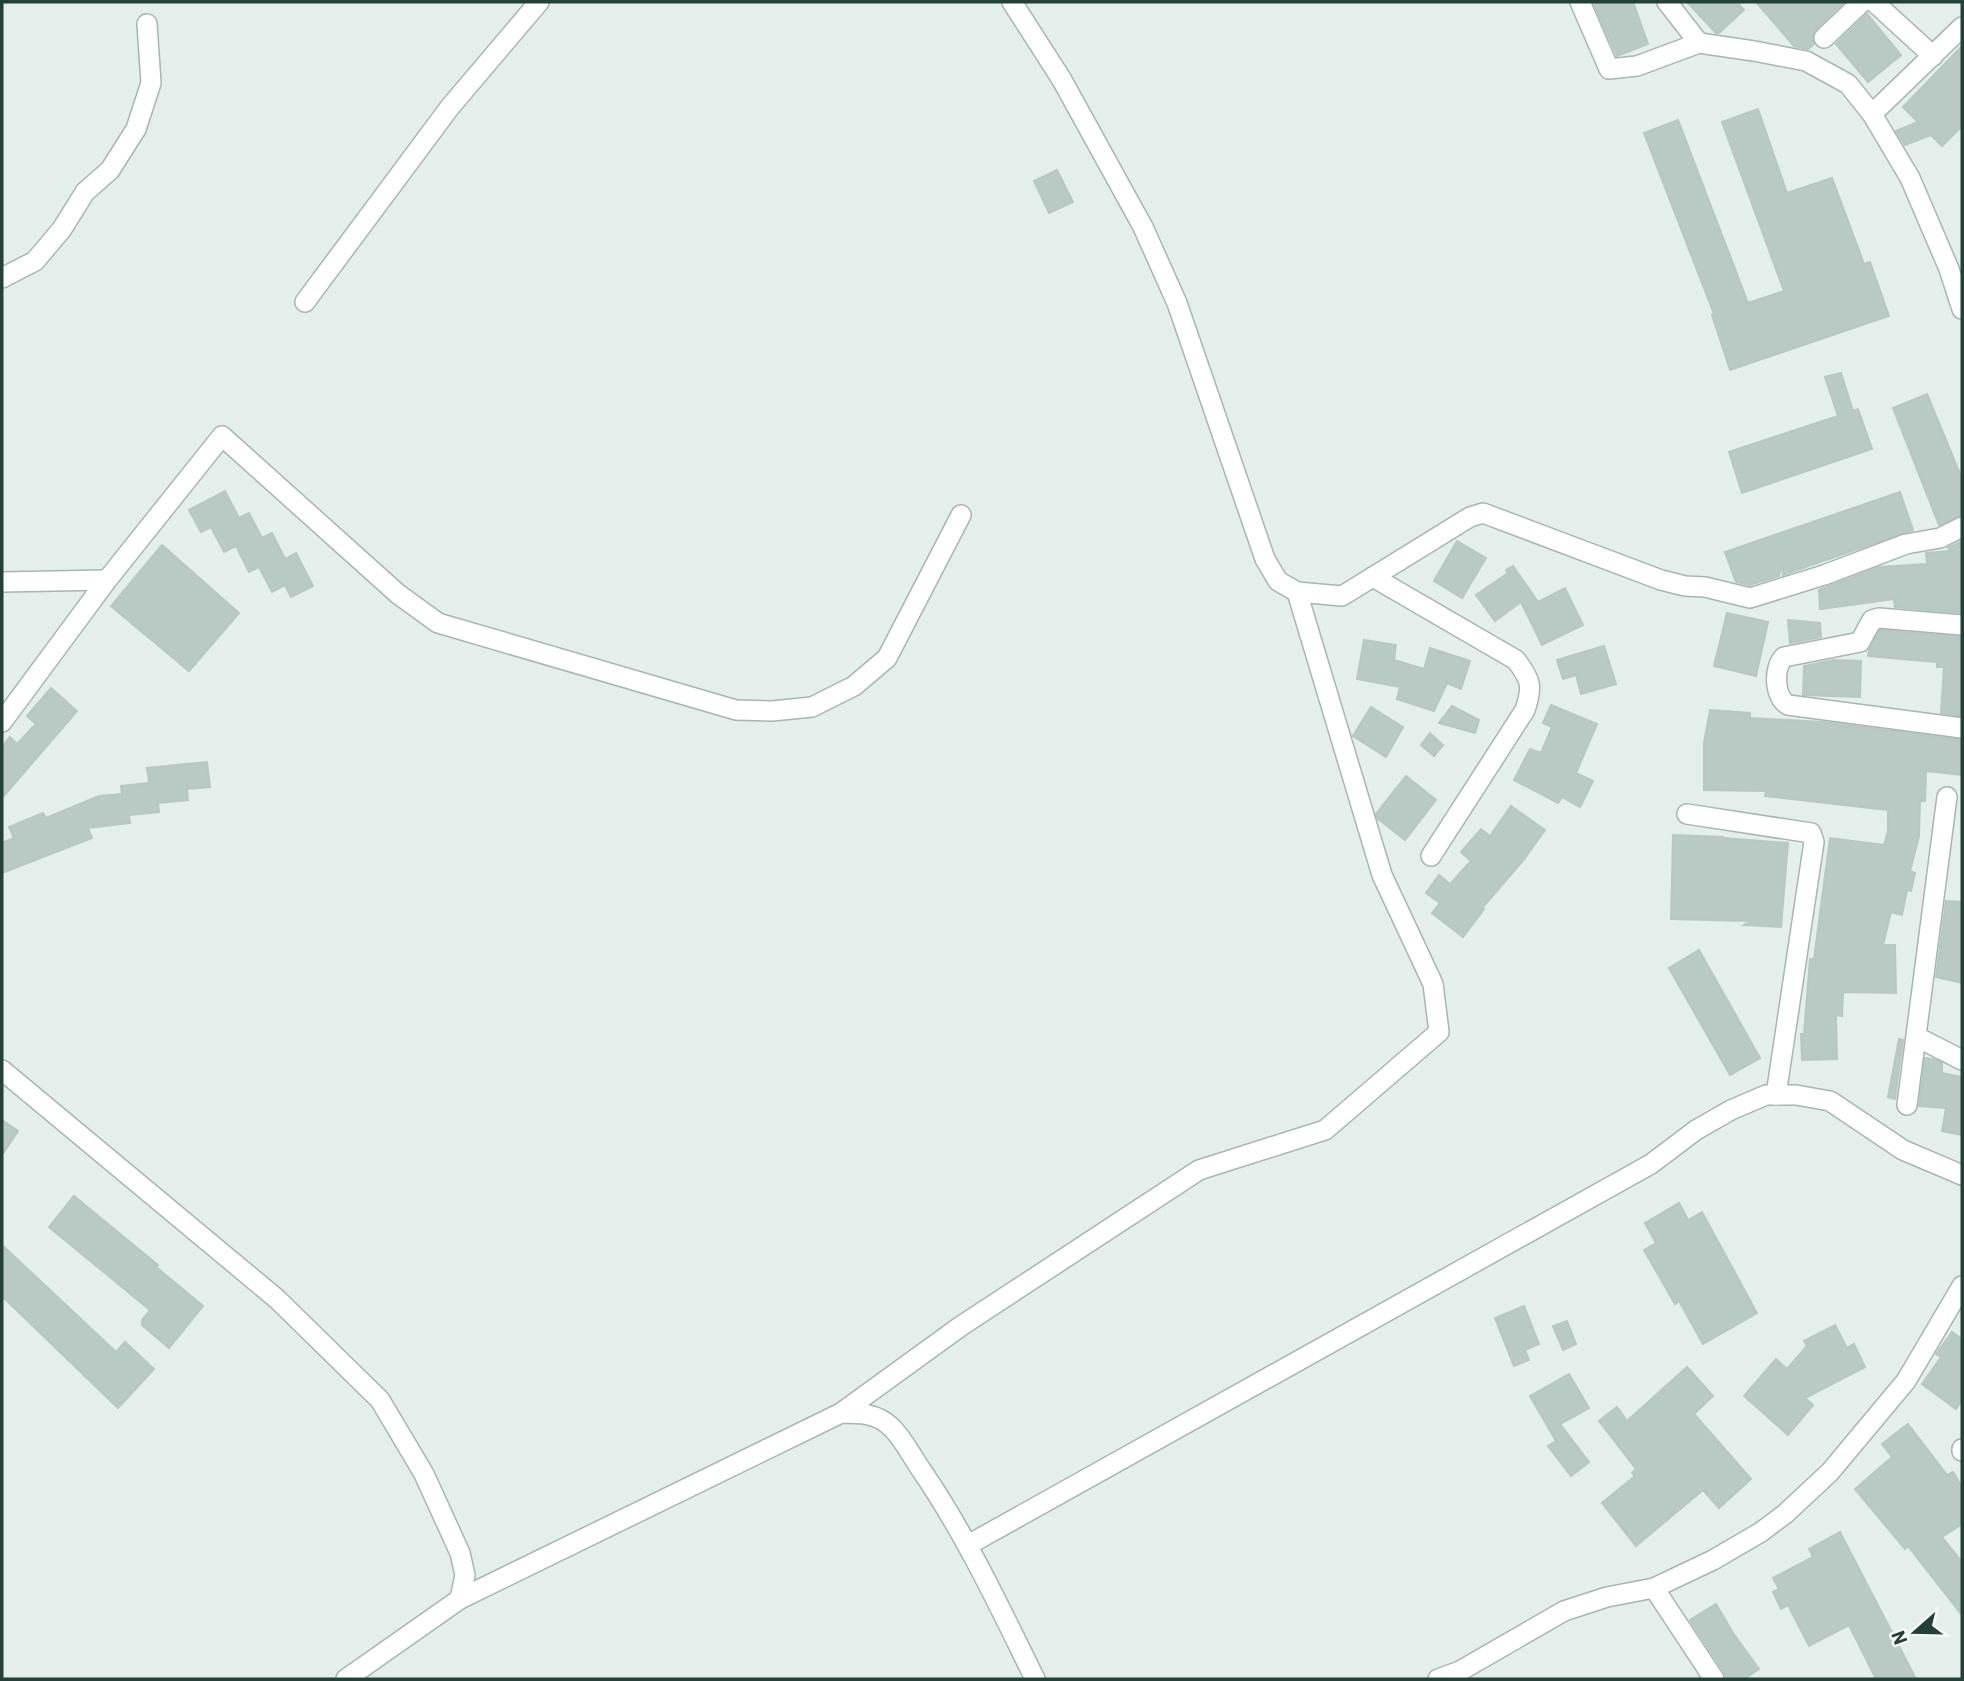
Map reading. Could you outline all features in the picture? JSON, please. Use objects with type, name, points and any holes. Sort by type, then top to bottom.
[{"type":"street","points":[[305,302],[450,107],[539,2]]},
{"type":"street","points":[[1013,2],[1062,80],[1143,227],[1177,303],[1265,559],[1278,581],[1297,592],[1342,596],[1470,517],[1483,513],[1661,580],[1750,598],[1824,575],[1906,544],[1940,538],[1962,527]]},
{"type":"street","points":[[1580,2],[1609,69],[1637,66],[1699,43],[1806,61],[1848,84],[1872,114],[1910,178],[1949,269],[1962,309]]},
{"type":"street","points":[[1667,2],[1699,43]]},
{"type":"street","points":[[1824,38],[1862,2]]},
{"type":"street","points":[[1874,2],[1933,56]]},
{"type":"street","points":[[2,278],[35,261],[62,229],[85,192],[110,170],[136,129],[151,83],[147,24]]},
{"type":"street","points":[[1872,114],[1962,27]]},
{"type":"street","points":[[6,708],[222,436],[398,594],[438,623],[736,710],[772,711],[812,707],[854,686],[887,658],[961,515]]},
{"type":"street","points":[[1373,577],[1516,660],[1528,676],[1531,691],[1525,710],[1431,856]]},
{"type":"street","points":[[2,582],[107,580]]},
{"type":"street","points":[[346,1679],[460,1599],[841,1413],[961,1326],[1199,1170],[1325,1130],[1439,1032],[1433,984],[1382,875],[1297,592]]},
{"type":"street","points":[[1962,625],[1879,618],[1872,620],[1860,642],[1784,657],[1780,661],[1776,691],[1780,701],[1788,705],[1962,728]]},
{"type":"street","points":[[1907,1105],[1947,797]]},
{"type":"street","points":[[1686,814],[1811,833],[1814,842],[1776,1095]]},
{"type":"street","points":[[1917,1037],[1962,1060]]},
{"type":"street","points":[[2,1070],[277,1299],[380,1400],[424,1474],[460,1553],[465,1575],[460,1599]]},
{"type":"street","points":[[968,1545],[1651,1164],[1711,1120],[1750,1102],[1776,1095],[1796,1095],[1830,1101],[1903,1150],[1962,1175]]},
{"type":"street","points":[[1438,1679],[1460,1675],[1564,1611],[1607,1597],[1654,1588],[1713,1560],[1762,1532],[1786,1514],[1829,1472],[1906,1381],[1962,1286]]},
{"type":"street","points":[[841,1413],[862,1413],[878,1418],[892,1427],[968,1545],[1035,1679]]},
{"type":"street","points":[[1654,1588],[1714,1679]]},
{"type":"building","points":[[1593,2],[1633,2],[1648,44],[1617,56]]},
{"type":"building","points":[[1687,2],[1737,2],[1744,10],[1716,33]]},
{"type":"building","points":[[1756,2],[1844,2],[1815,30],[1812,35],[1814,44],[1808,49],[1794,46]]},
{"type":"building","points":[[1867,14],[1901,55],[1868,82],[1836,44]]},
{"type":"building","points":[[1962,46],[1962,126],[1942,146],[1931,135],[1905,145],[1896,131],[1918,122],[1903,107]]},
{"type":"building","points":[[1758,109],[1787,193],[1832,178],[1864,264],[1870,262],[1889,316],[1730,370],[1712,315],[1714,314],[1644,133],[1678,120],[1748,303],[1784,291],[1722,122]]},
{"type":"building","points":[[1057,170],[1073,202],[1049,213],[1034,181]]},
{"type":"building","points":[[1841,373],[1853,411],[1858,409],[1872,449],[1742,493],[1729,452],[1838,416],[1825,377]]},
{"type":"building","points":[[1927,394],[1962,479],[1962,515],[1939,525],[1893,408]]},
{"type":"building","points":[[225,491],[239,518],[249,513],[262,538],[272,533],[285,559],[296,553],[313,586],[291,597],[285,585],[272,592],[259,567],[249,572],[236,546],[224,552],[211,527],[201,532],[189,510]]},
{"type":"building","points":[[1900,492],[1913,530],[1783,575],[1782,564],[1779,576],[1750,585],[1736,582],[1725,552]]},
{"type":"building","points":[[1457,541],[1486,558],[1462,598],[1434,581]]},
{"type":"building","points":[[1962,541],[1962,613],[1895,607],[1894,599],[1820,609],[1819,590],[1879,567],[1927,564],[1926,553],[1950,551],[1948,548]]},
{"type":"building","points":[[162,545],[239,613],[189,671],[111,606]]},
{"type":"building","points":[[1513,566],[1538,602],[1565,588],[1583,625],[1542,645],[1521,602],[1495,621],[1476,595],[1508,573],[1506,570]]},
{"type":"building","points":[[1727,613],[1768,622],[1756,676],[1714,666]]},
{"type":"building","points":[[1788,620],[1820,623],[1821,637],[1790,643]]},
{"type":"building","points":[[1880,630],[1962,637],[1962,716],[1941,713],[1944,667],[1937,667],[1937,662],[1868,656]]},
{"type":"building","points":[[1364,640],[1396,645],[1394,660],[1424,669],[1430,648],[1470,661],[1461,689],[1447,683],[1434,711],[1397,699],[1400,687],[1357,679]]},
{"type":"building","points":[[1604,646],[1616,684],[1581,694],[1576,675],[1563,679],[1557,660]]},
{"type":"building","points":[[1834,660],[1861,661],[1860,697],[1803,695],[1804,666]]},
{"type":"building","points":[[51,688],[77,711],[2,798],[2,747],[10,737],[17,744],[36,724],[27,716]]},
{"type":"building","points":[[1551,705],[1597,724],[1576,773],[1593,781],[1580,807],[1562,797],[1558,803],[1514,780],[1530,749],[1541,753],[1552,727],[1543,723]]},
{"type":"building","points":[[1452,706],[1479,720],[1475,733],[1439,723]]},
{"type":"building","points":[[1371,707],[1403,727],[1386,757],[1353,736]]},
{"type":"building","points":[[1710,710],[1750,713],[1750,718],[1823,722],[1962,740],[1962,775],[1926,771],[1925,801],[1920,801],[1919,836],[1910,871],[1915,873],[1911,891],[1907,890],[1902,915],[1891,912],[1883,945],[1895,945],[1896,993],[1843,992],[1842,1016],[1836,1015],[1837,1059],[1802,1060],[1801,1034],[1804,1034],[1810,959],[1814,959],[1830,838],[1884,845],[1888,831],[1888,810],[1765,796],[1766,791],[1704,790],[1704,743]]},
{"type":"building","points":[[1430,733],[1443,745],[1434,756],[1421,745]]},
{"type":"building","points":[[207,762],[210,787],[187,789],[188,800],[158,803],[159,812],[129,815],[130,823],[88,828],[92,838],[2,873],[2,843],[14,838],[9,827],[43,813],[46,818],[99,796],[122,794],[121,786],[149,783],[147,768]]},
{"type":"building","points":[[1406,776],[1436,800],[1405,840],[1378,819],[1376,814]]},
{"type":"building","points":[[1511,806],[1545,830],[1522,862],[1482,908],[1484,909],[1463,937],[1432,913],[1440,903],[1426,893],[1439,875],[1450,884],[1471,861],[1461,852],[1481,829],[1490,836]]},
{"type":"building","points":[[1673,835],[1788,843],[1781,927],[1744,925],[1751,921],[1671,919]]},
{"type":"building","points":[[1946,901],[1962,902],[1962,983],[1936,977]]},
{"type":"building","points":[[1699,950],[1760,1058],[1730,1075],[1669,968]]},
{"type":"building","points":[[1899,1039],[1903,1040],[1895,1099],[1888,1097]]},
{"type":"building","points":[[1925,1058],[1942,1063],[1942,1073],[1962,1077],[1962,1135],[1942,1131],[1946,1108],[1919,1106]]},
{"type":"building","points":[[2,1120],[18,1131],[2,1155]]},
{"type":"building","points":[[74,1196],[203,1306],[169,1348],[142,1325],[142,1320],[150,1310],[49,1227]]},
{"type":"building","points":[[1679,1203],[1688,1220],[1702,1212],[1757,1313],[1703,1344],[1679,1301],[1675,1304],[1644,1250],[1656,1243],[1645,1223]]},
{"type":"building","points":[[2,1245],[116,1352],[125,1342],[154,1369],[118,1408],[2,1296]]},
{"type":"building","points":[[1524,1306],[1539,1344],[1525,1350],[1529,1360],[1514,1366],[1495,1318]]},
{"type":"building","points":[[1567,1321],[1576,1344],[1563,1350],[1553,1326]]},
{"type":"building","points":[[1835,1325],[1847,1348],[1854,1344],[1865,1367],[1805,1398],[1813,1405],[1788,1435],[1744,1396],[1776,1359],[1787,1369],[1807,1346],[1804,1341]]},
{"type":"building","points":[[1952,1332],[1962,1339],[1962,1399],[1956,1409],[1922,1384],[1941,1357],[1936,1354]]},
{"type":"building","points":[[1687,1367],[1713,1396],[1694,1414],[1751,1479],[1719,1508],[1703,1490],[1636,1546],[1602,1503],[1635,1476],[1632,1473],[1636,1469],[1599,1421],[1617,1407],[1627,1421]]},
{"type":"building","points":[[1569,1374],[1589,1408],[1560,1424],[1589,1462],[1571,1476],[1548,1446],[1556,1441],[1530,1396]]},
{"type":"building","points":[[1908,1424],[1947,1475],[1953,1472],[1962,1487],[1962,1524],[1942,1537],[1962,1562],[1962,1615],[1908,1546],[1905,1549],[1855,1489],[1892,1457],[1882,1444]]},
{"type":"building","points":[[1840,1532],[1916,1679],[1876,1679],[1849,1625],[1809,1646],[1788,1605],[1781,1609],[1773,1592],[1779,1589],[1773,1578],[1813,1557],[1809,1549]]},
{"type":"building","points":[[1716,1604],[1759,1669],[1744,1679],[1726,1679],[1690,1620]]}]
